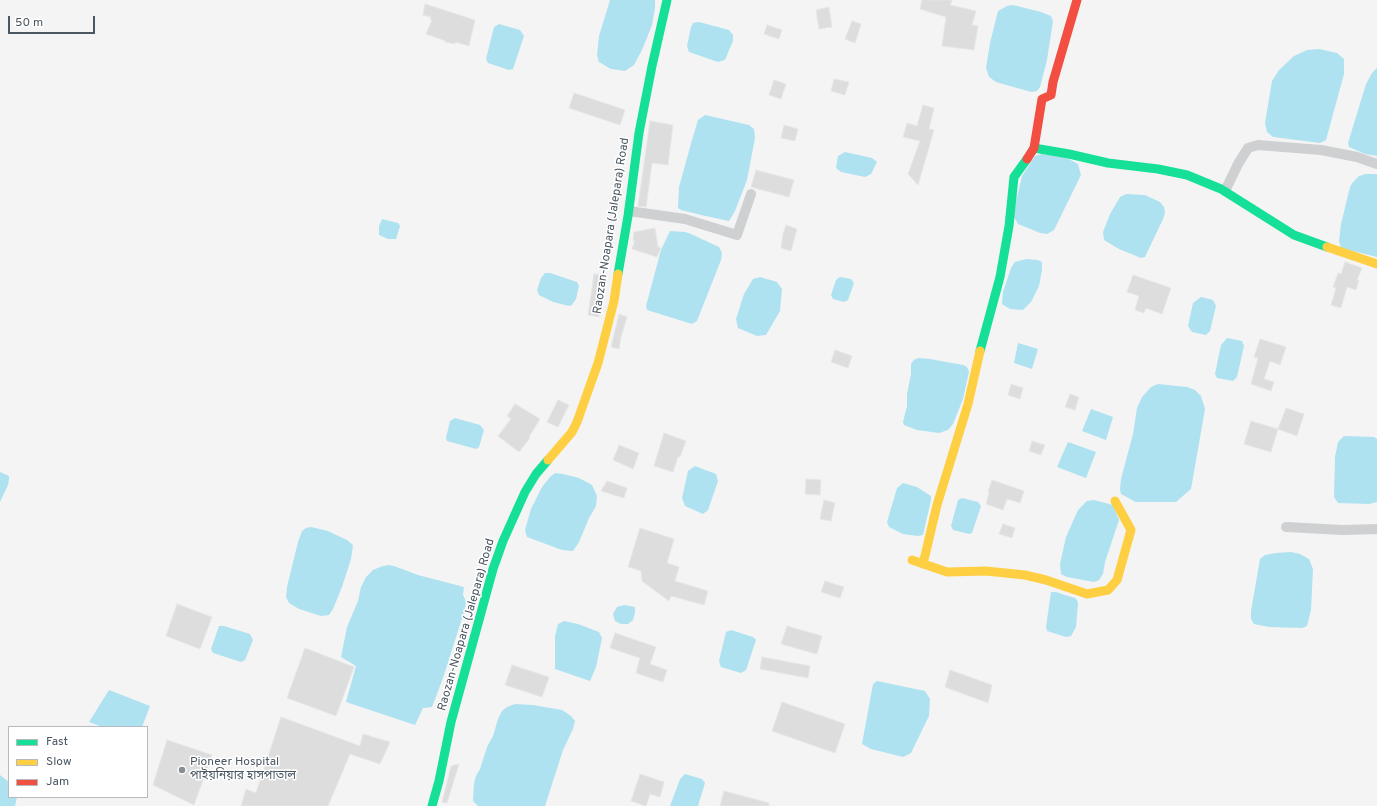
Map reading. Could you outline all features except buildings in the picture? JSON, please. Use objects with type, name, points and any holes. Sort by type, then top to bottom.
[{"type":"street","name":"Raozan-Noapara (Jalepara) Road","points":[[432,806],[439,781],[451,722],[488,588],[501,548],[515,512],[536,474],[572,432],[598,363],[614,301],[629,211],[639,133],[652,66],[668,0]]},
{"type":"street","points":[[924,564],[937,505],[968,404],[984,334],[1000,277],[1009,226],[1014,177],[1034,148],[1042,99],[1050,95],[1077,0]]},
{"type":"street","points":[[1225,192],[1238,164],[1248,148],[1258,145],[1321,150],[1357,157],[1377,164]]},
{"type":"street","points":[[1034,148],[1108,163],[1158,169],[1187,176],[1225,192],[1294,235],[1377,264]]},
{"type":"street","points":[[629,211],[685,219],[737,235],[751,194]]},
{"type":"street","points":[[912,560],[947,572],[986,571],[1025,575],[1046,580],[1087,594],[1108,590],[1117,580],[1132,530],[1115,501]]},
{"type":"street","points":[[1286,527],[1344,530],[1377,529]]},
{"type":"water","points":[[610,0],[655,0],[652,25],[642,50],[634,65],[625,71],[611,69],[599,62],[597,55],[599,36]]},
{"type":"water","points":[[1013,5],[1051,16],[1053,21],[1047,60],[1040,87],[1037,91],[1031,92],[996,82],[989,77],[986,68],[990,43],[998,11],[1007,6]]},
{"type":"water","points":[[699,22],[729,30],[733,35],[733,41],[725,60],[718,62],[689,52],[687,46],[691,27],[693,23]]},
{"type":"water","points":[[499,24],[520,30],[524,36],[513,69],[509,70],[488,63],[486,59],[494,27]]},
{"type":"water","points":[[1319,49],[1337,53],[1344,59],[1344,74],[1326,140],[1320,143],[1273,137],[1267,132],[1265,123],[1272,81],[1279,70],[1294,56],[1307,50]]},
{"type":"water","points":[[1377,68],[1377,156],[1365,154],[1349,147],[1348,143],[1366,84],[1372,73]]},
{"type":"water","points":[[705,115],[749,125],[754,129],[755,138],[747,180],[735,211],[729,221],[678,208],[679,187],[692,140],[698,120]]},
{"type":"water","points":[[845,152],[872,158],[877,162],[871,174],[865,177],[841,172],[836,168],[838,156]]},
{"type":"water","points":[[1042,154],[1065,157],[1078,164],[1081,175],[1054,230],[1047,234],[1040,233],[1018,224],[1014,217],[1022,176],[1035,156]]},
{"type":"water","points":[[1366,174],[1377,174],[1377,257],[1341,248],[1339,241],[1341,224],[1350,187],[1359,176]]},
{"type":"water","points":[[1126,194],[1145,195],[1160,202],[1164,207],[1165,213],[1163,219],[1145,257],[1141,258],[1119,249],[1104,240],[1103,232],[1110,214],[1120,197]]},
{"type":"water","points":[[382,219],[398,223],[400,226],[396,239],[388,239],[379,235],[379,226]]},
{"type":"water","points":[[670,231],[691,234],[719,247],[722,253],[721,260],[697,321],[692,324],[647,310],[646,306],[661,250]]},
{"type":"water","points":[[1026,259],[1038,260],[1042,262],[1039,286],[1031,302],[1023,310],[1010,309],[1002,304],[1003,292],[1011,268],[1015,262]]},
{"type":"water","points":[[545,273],[550,273],[577,282],[579,286],[576,299],[572,305],[569,306],[553,302],[539,295],[537,290],[541,278]]},
{"type":"water","points":[[760,277],[777,282],[782,289],[780,311],[766,335],[757,336],[738,328],[736,319],[744,294],[753,279]]},
{"type":"water","points":[[840,277],[851,279],[854,283],[848,300],[844,302],[833,299],[831,295],[836,280]]},
{"type":"water","points":[[1201,297],[1213,300],[1216,306],[1210,331],[1206,335],[1192,332],[1188,326],[1193,303]]},
{"type":"water","points":[[1227,338],[1242,341],[1244,346],[1237,377],[1233,381],[1217,378],[1215,374],[1221,345]]},
{"type":"water","points":[[1018,343],[1038,349],[1032,369],[1014,363]]},
{"type":"water","points":[[918,358],[963,365],[967,367],[969,372],[963,399],[953,424],[948,430],[939,433],[917,430],[904,425],[903,422],[907,406],[911,364]]},
{"type":"water","points":[[1158,384],[1187,387],[1195,390],[1201,396],[1205,409],[1191,489],[1176,502],[1136,502],[1121,494],[1121,479],[1133,434],[1137,408],[1142,397],[1151,387]]},
{"type":"water","points":[[1091,409],[1113,417],[1106,440],[1082,431]]},
{"type":"water","points":[[455,418],[480,425],[484,430],[479,447],[476,449],[447,441],[446,438],[450,421]]},
{"type":"water","points":[[1344,436],[1374,437],[1377,439],[1377,502],[1369,504],[1338,503],[1334,497],[1335,457],[1338,442]]},
{"type":"water","points":[[1068,442],[1096,452],[1086,478],[1057,467]]},
{"type":"water","points":[[695,466],[716,474],[718,481],[708,510],[703,514],[685,506],[682,498],[688,471]]},
{"type":"water","points":[[0,472],[9,476],[9,479],[8,485],[0,502]]},
{"type":"water","points":[[555,473],[579,478],[592,485],[597,496],[596,506],[589,518],[579,542],[573,551],[562,550],[527,537],[525,530],[531,509],[542,487]]},
{"type":"water","points":[[903,483],[917,487],[931,496],[923,535],[918,536],[903,534],[889,527],[887,522],[897,488]]},
{"type":"water","points":[[962,498],[978,502],[981,506],[972,533],[969,534],[953,530],[951,526],[958,500]]},
{"type":"water","points":[[1094,500],[1113,505],[1119,520],[1105,562],[1103,574],[1099,580],[1094,582],[1067,577],[1061,574],[1060,564],[1066,537],[1078,510],[1087,501]]},
{"type":"water","points":[[311,527],[328,531],[347,540],[353,545],[351,559],[342,587],[329,615],[321,616],[299,609],[289,603],[286,597],[298,542],[302,531]]},
{"type":"water","points":[[1291,552],[1300,554],[1309,559],[1313,569],[1311,610],[1307,626],[1302,628],[1269,627],[1254,624],[1251,619],[1251,611],[1260,559],[1265,555]]},
{"type":"water","points":[[388,565],[418,575],[464,587],[463,595],[466,601],[465,609],[443,678],[432,707],[423,708],[415,725],[346,702],[356,666],[341,657],[347,627],[366,577],[373,570]]},
{"type":"water","points":[[1051,592],[1056,592],[1077,600],[1076,627],[1071,636],[1066,637],[1047,631],[1046,627]]},
{"type":"water","points":[[624,605],[635,607],[633,620],[628,624],[621,624],[615,621],[613,614],[617,607]]},
{"type":"water","points":[[564,621],[578,624],[599,632],[602,638],[596,667],[590,681],[555,669],[555,636],[558,624]]},
{"type":"water","points":[[219,626],[224,626],[250,634],[253,640],[245,660],[241,662],[213,653],[211,649]]},
{"type":"water","points":[[731,630],[753,637],[756,640],[746,670],[741,673],[721,667],[719,661],[726,632]]},
{"type":"water","points":[[877,681],[925,691],[930,699],[929,716],[911,753],[903,757],[871,749],[862,744],[873,684]]},
{"type":"water","points":[[109,690],[150,706],[142,726],[100,726],[89,722]]},
{"type":"water","points":[[515,704],[533,705],[562,710],[571,716],[575,721],[573,729],[563,750],[545,806],[478,806],[473,801],[476,776],[502,711]]},
{"type":"water","points":[[685,774],[702,779],[705,783],[698,806],[670,806],[680,779]]},
{"type":"water","points":[[0,775],[8,781],[8,798],[17,798],[15,806],[0,806]]},
{"type":"traffic: fast","points":[[618,274],[628,216],[639,133],[667,0]]},
{"type":"traffic: fast","points":[[1034,148],[1108,163],[1158,169],[1187,175],[1221,189],[1294,235],[1327,247]]},
{"type":"traffic: fast","points":[[980,351],[1000,277],[1009,226],[1014,177],[1027,159]]},
{"type":"traffic: fast","points":[[432,806],[439,781],[451,722],[493,569],[503,541],[525,492],[536,474],[548,460]]},
{"type":"traffic: slow","points":[[1327,247],[1377,264]]},
{"type":"traffic: slow","points":[[548,460],[572,432],[577,422],[598,363],[614,301],[618,274]]},
{"type":"traffic: slow","points":[[923,564],[937,505],[968,404],[980,351]]},
{"type":"traffic: slow","points":[[912,560],[947,572],[986,571],[1025,575],[1046,580],[1087,594],[1108,590],[1117,580],[1131,530],[1115,501]]},
{"type":"traffic: jam","points":[[1027,159],[1034,148],[1042,99],[1051,95],[1053,82],[1077,0]]},
{"type":"place","name":"Pioneer Hospital পাইয়নিয়ার হাসপাতাল","points":[[182,770]]}]
